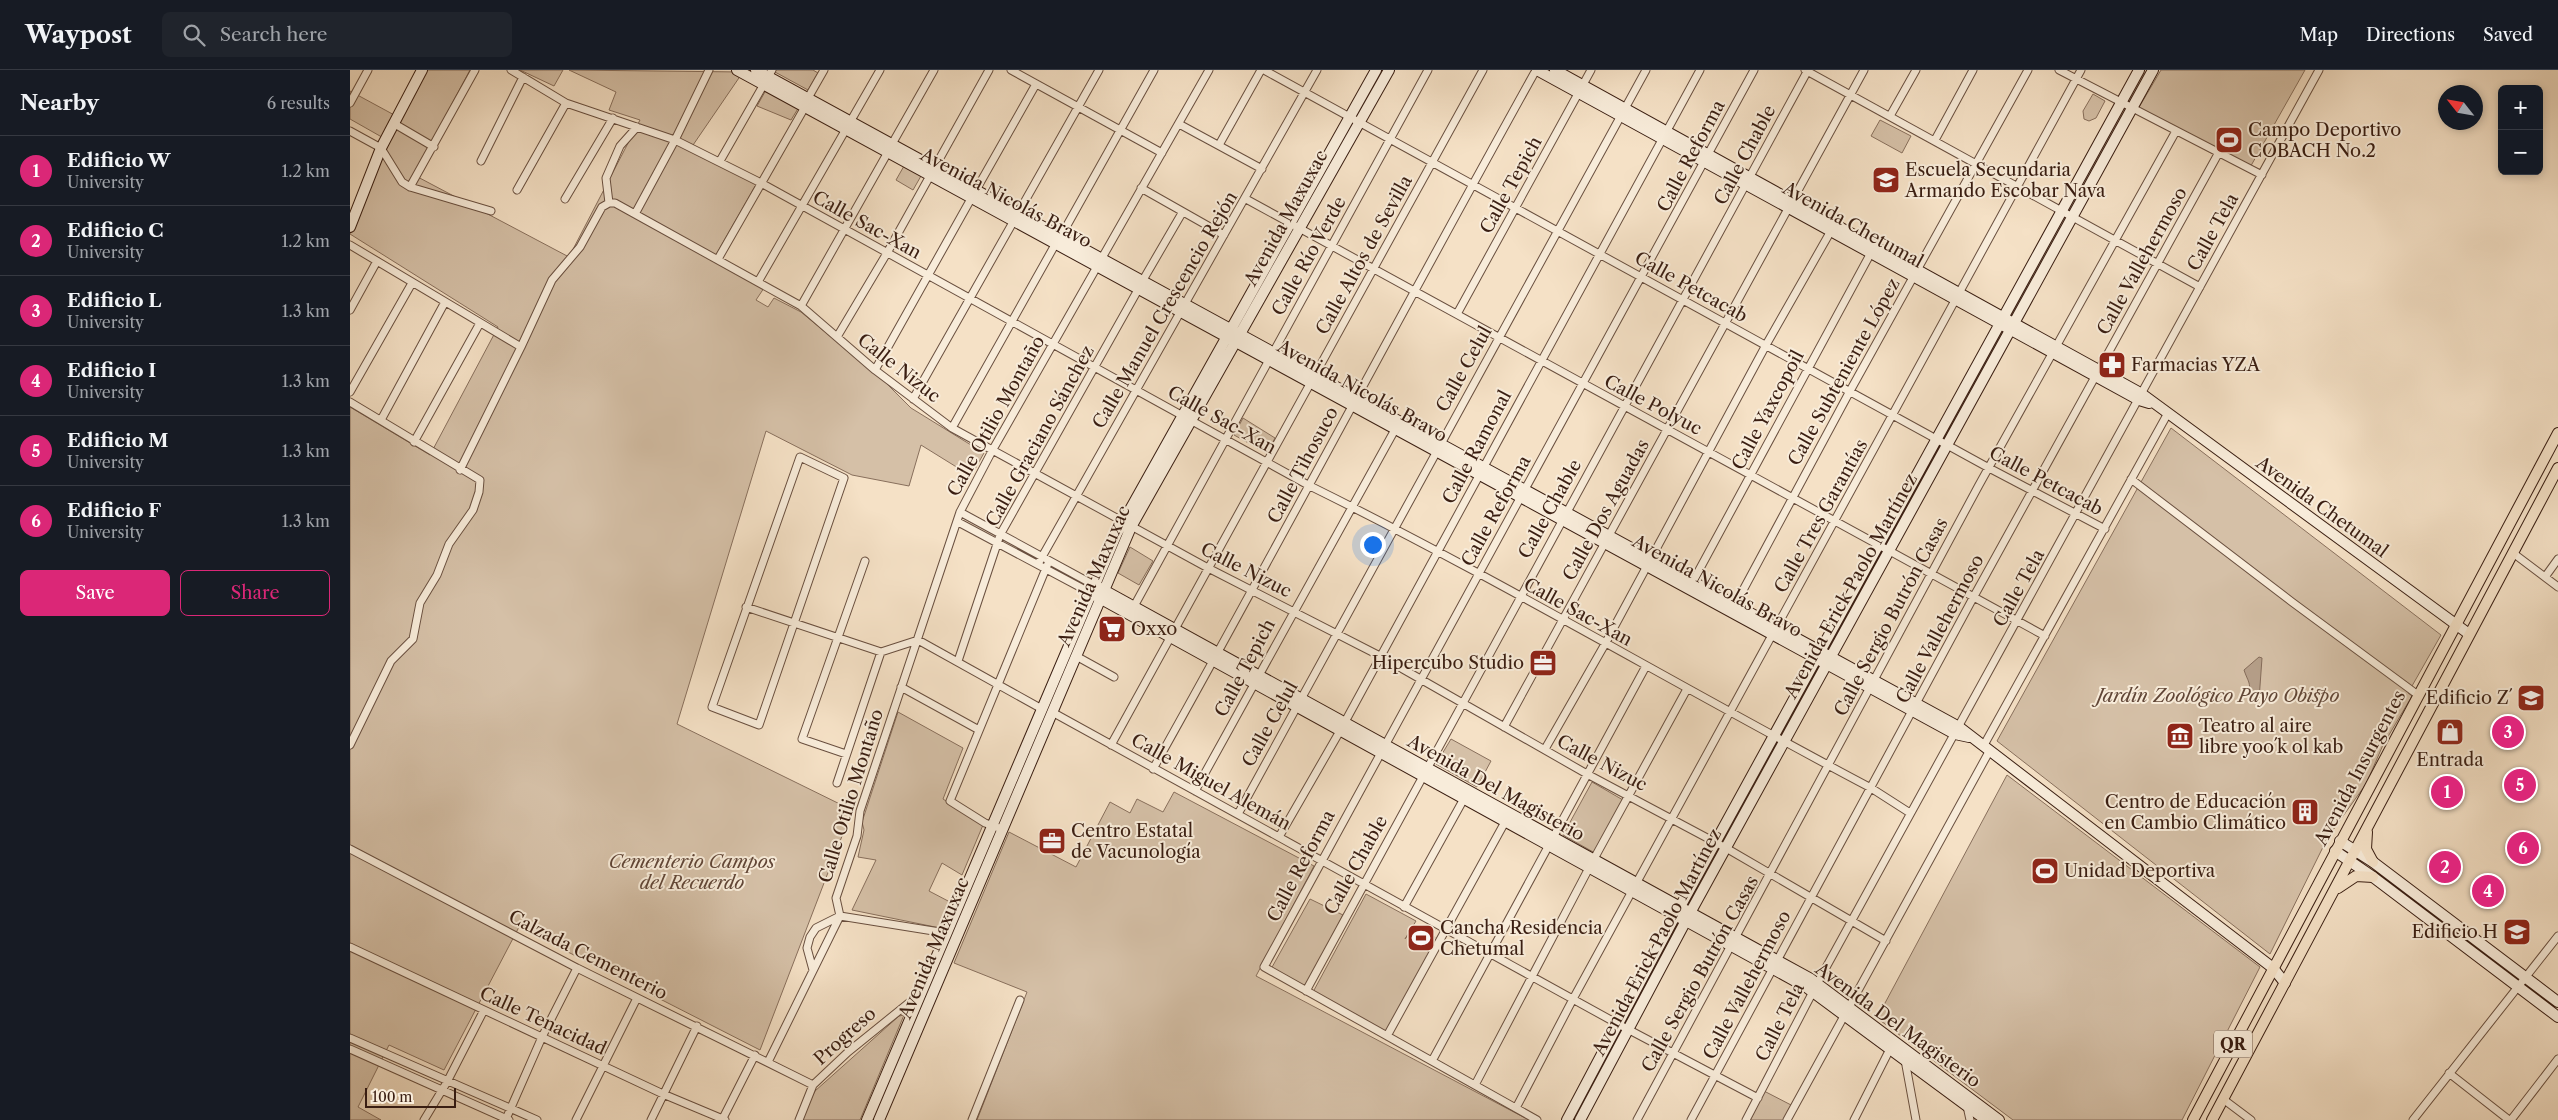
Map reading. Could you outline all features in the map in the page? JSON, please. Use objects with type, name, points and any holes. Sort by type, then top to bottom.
[{"type":"main road","points":[[350,227],[381,148],[422,70]]},
{"type":"main road","name":"Avenida Nicolás Bravo","points":[[737,70],[768,77]]},
{"type":"main road","name":"Avenida Nicolás Bravo","points":[[756,70],[806,102],[849,126],[1972,738],[1987,747],[2287,978]]},
{"type":"main road","name":"Avenida Maxuxac","points":[[1233,334],[1300,228],[1354,120],[1376,70]]},
{"type":"main road","name":"Avenida Maxuxac","points":[[879,1120],[1002,829],[1047,710],[1127,524],[1233,334],[1290,223],[1354,120],[1389,70]]},
{"type":"main road","name":"Avenida Chetumal","points":[[1537,70],[1580,89],[1623,112],[2155,405],[2455,626],[2470,634]]},
{"type":"main road","name":"Avenida Chetumal","points":[[1555,70],[1580,89]]},
{"type":"main road","name":"Avenida Erick Paolo Martínez","points":[[1567,1120],[1715,842],[2139,70]]},
{"type":"main road","name":"Avenida Erick Paolo Martínez","points":[[1580,1120],[1688,917],[2152,70]]},
{"type":"main road","name":"Avenida Insurgentes","points":[[2193,1120],[2558,433]]},
{"type":"main road","name":"Avenida Insurgentes","points":[[2212,1120],[2558,468]]},
{"type":"main road","points":[[2523,499],[2538,506]]},
{"type":"main road","points":[[1899,508],[1909,514]]},
{"type":"main road","points":[[2486,568],[2501,575]]},
{"type":"main road","name":"Avenida Maxuxac","points":[[866,1120],[992,826],[1047,710],[1076,656],[1097,592]]},
{"type":"main road","name":"Avenida Del Magisterio","points":[[1097,592],[1815,987],[1969,1102],[1986,1120]]},
{"type":"main road","name":"Avenida Del Magisterio","points":[[1466,795],[1505,822],[1550,841]]},
{"type":"main road","points":[[2357,810],[2370,822],[2366,849],[2373,862]]},
{"type":"main road","points":[[2340,841],[2373,862],[2558,1002]]},
{"type":"main road","points":[[2335,852],[2350,860],[2373,877],[2558,1017]]},
{"type":"main road","points":[[2333,892],[2356,876],[2373,877]]},
{"type":"main road","name":"Avenida Del Magisterio","points":[[1892,1045],[1905,1060],[1999,1120]]},
{"type":"street","points":[[350,103],[368,70]]},
{"type":"street","points":[[410,187],[434,147],[475,70]]},
{"type":"street","name":"Calle Sac-Xan","points":[[511,70],[566,103],[676,140],[720,161],[1308,485],[1394,527],[1604,644],[1871,788],[1910,814]]},
{"type":"street","points":[[635,214],[676,140],[709,70]]},
{"type":"street","points":[[718,259],[824,70]]},
{"type":"street","points":[[758,282],[880,70]]},
{"type":"street","points":[[801,306],[934,70]]},
{"type":"street","points":[[837,337],[887,253],[989,70]]},
{"type":"street","points":[[1012,70],[1162,153]]},
{"type":"street","points":[[912,399],[1099,70]]},
{"type":"street","points":[[952,428],[1154,70]]},
{"type":"street","name":"Calle Otilio Montaño","points":[[840,916],[836,898],[857,836],[860,811],[960,512],[992,451],[1209,70]]},
{"type":"street","points":[[1220,145],[1262,70]]},
{"type":"street","name":"Calle Petcacab","points":[[1262,70],[1893,416],[2105,529]]},
{"type":"street","name":"Calle Manuel Crescencio Rejón","points":[[992,826],[950,801],[999,684],[1044,563],[1076,495],[1246,199],[1317,70]]},
{"type":"street","name":"Calle Río Verde","points":[[1132,610],[1166,545],[1332,246],[1389,138],[1428,70]]},
{"type":"street","name":"Calle Altos de Sevilla","points":[[1111,744],[1483,70]]},
{"type":"street","name":"Calle Tihosuco","points":[[1152,769],[1253,590],[1308,485],[1537,70]]},
{"type":"street","name":"Calle Tepich","points":[[1456,314],[1591,70]]},
{"type":"street","name":"Calle Celul","points":[[1238,814],[1646,70]]},
{"type":"street","name":"Calle Ramonal","points":[[1279,837],[1482,471],[1700,70]]},
{"type":"street","name":"Calle Reforma","points":[[1306,990],[1264,967],[1754,70]]},
{"type":"street","points":[[1806,70],[2118,240],[2200,287]]},
{"type":"street","name":"Calle Chable","points":[[1306,990],[1519,596],[1684,300],[1806,70]]},
{"type":"street","name":"Calle Dos Aguadas","points":[[1504,727],[1724,322],[1864,70]]},
{"type":"street","points":[[1890,116],[1916,70]]},
{"type":"street","points":[[1936,140],[1973,70]]},
{"type":"street","name":"Calle Subteniente López","points":[[1733,608],[1850,391],[2028,70]]},
{"type":"street","points":[[2059,70],[2131,109],[2262,175]]},
{"type":"street","name":"Calle Tres Garantías","points":[[1516,1108],[1573,999],[2081,70]]},
{"type":"street","name":"Calle Tela","points":[[1746,1120],[1815,987],[2018,621],[2319,70]]},
{"type":"street","points":[[481,161],[523,77]]},
{"type":"street","points":[[720,161],[768,77]]},
{"type":"street","points":[[875,370],[1036,84]]},
{"type":"street","points":[[517,190],[566,103]]},
{"type":"street","points":[[565,199],[613,118]]},
{"type":"street","points":[[393,123],[434,147]]},
{"type":"street","points":[[1179,124],[1262,169]]},
{"type":"street","points":[[460,470],[522,347],[552,280],[580,247],[602,207],[609,203],[606,178],[620,146],[637,127]]},
{"type":"street","points":[[350,131],[381,148],[402,182],[410,187],[491,211]]},
{"type":"street","name":"Calle Sergio Butrón Casas","points":[[1637,1120],[1772,874],[1828,766],[1989,468],[2118,240],[2176,131]]},
{"type":"street","name":"Calle Vallehermoso","points":[[1691,1120],[1973,598],[2218,154]]},
{"type":"street","points":[[1141,188],[1182,213],[1224,235]]},
{"type":"street","name":"Calle Polyuc","points":[[1246,199],[2045,636]]},
{"type":"street","name":"Calle Nizuc","points":[[609,203],[616,203],[801,306],[875,370],[952,428],[1208,568],[1380,656],[1587,774],[1672,818],[1812,896],[1886,941]]},
{"type":"street","name":"Calle Graciano Sánchez","points":[[958,660],[999,544],[1000,535],[1182,213]]},
{"type":"street","points":[[1545,749],[1649,562],[1707,451],[1832,228]]},
{"type":"street","points":[[350,244],[412,283],[522,347]]},
{"type":"street","name":"Calle Yaxcopoil","points":[[1691,585],[1872,250]]},
{"type":"street","points":[[350,310],[377,261]]},
{"type":"street","points":[[350,392],[412,283]]},
{"type":"street","points":[[381,420],[445,302]]},
{"type":"street","points":[[414,442],[480,323]]},
{"type":"street","points":[[350,402],[460,470],[480,480],[479,492],[473,510],[449,544],[437,576],[420,603],[413,639],[391,661],[350,745]]},
{"type":"street","points":[[1787,1120],[1886,941],[2045,636],[2168,413]]},
{"type":"street","name":"Calle Tepich","points":[[1194,791],[1398,424]]},
{"type":"street","points":[[800,457],[844,478],[759,725],[712,707],[746,607],[800,457]]},
{"type":"street","points":[[2131,479],[2418,695]]},
{"type":"street","name":"Avenida Del Magisterio","points":[[960,512],[1044,563],[1097,592]]},
{"type":"street","name":"Avenida Del Magisterio","points":[[958,522],[999,544],[1044,563]]},
{"type":"street","points":[[2513,553],[2558,587]]},
{"type":"street","points":[[2545,577],[2558,559]]},
{"type":"street","points":[[846,754],[802,739],[836,636],[865,561]]},
{"type":"street","points":[[746,607],[881,652],[918,640]]},
{"type":"street","name":"Calle Miguel Alemán","points":[[918,640],[958,660],[1111,744],[1152,769],[1238,814],[1618,1024],[1758,1098]]},
{"type":"street","points":[[837,783],[881,652]]},
{"type":"street","points":[[1076,656],[1114,676]]},
{"type":"street","points":[[1432,1061],[1646,666]]},
{"type":"street","points":[[901,687],[979,730]]},
{"type":"street","points":[[1475,1085],[1591,864],[1687,689]]},
{"type":"street","points":[[1404,907],[1466,795]]},
{"type":"street","points":[[1387,1036],[1505,822]]},
{"type":"street","points":[[992,826],[1002,829]]},
{"type":"street","name":"Calzada Cementerio","points":[[350,849],[577,968],[756,1055],[813,1085]]},
{"type":"street","points":[[813,970],[807,948],[810,937],[816,928],[840,916],[946,933]]},
{"type":"street","points":[[768,1062],[840,916]]},
{"type":"street","points":[[2413,1120],[2558,936]]},
{"type":"street","name":"Calle Tenacidad","points":[[350,947],[602,1066],[723,1120]]},
{"type":"street","points":[[350,1049],[508,1119],[542,1037],[577,968]]},
{"type":"street","name":"Progreso","points":[[813,1085],[848,1052],[921,993],[936,985]]},
{"type":"street","points":[[1306,990],[1538,1120]]},
{"type":"street","points":[[576,1120],[637,998]]},
{"type":"street","points":[[972,1120],[1020,1000]]},
{"type":"street","points":[[424,1120],[447,1082],[484,1010]]},
{"type":"street","points":[[651,1120],[697,1026]]},
{"type":"street","points":[[350,1038],[537,1120]]},
{"type":"street","points":[[1854,1120],[1892,1045]]},
{"type":"street","points":[[723,1120],[756,1055]]},
{"type":"street","points":[[386,1066],[390,1056]]},
{"type":"street","points":[[2449,1073],[2510,1120],[2558,1059]]},
{"type":"street","points":[[1905,1060],[1916,1120]]},
{"type":"street","points":[[799,1120],[813,1085]]},
{"type":"street","points":[[2223,1099],[2251,1120]]},
{"type":"street","points":[[1969,1102],[1970,1120]]},
{"type":"street","points":[[1860,1108],[1863,1120]]},
{"type":"green space","name":"Cementerio Campos del Recuerdo","points":[[425,70],[470,70],[414,175],[569,257],[640,120],[609,110],[616,92],[569,70],[743,72],[691,148],[757,183],[713,260],[764,288],[756,300],[768,307],[774,298],[801,312],[881,378],[911,408],[984,453],[971,476],[921,445],[909,486],[852,475],[766,431],[677,724],[852,810],[760,1050],[519,927],[444,1070],[389,1045],[358,1107],[381,1120],[350,1120],[350,407],[430,455],[498,327],[350,234],[387,140],[350,119],[350,91],[398,117]]},
{"type":"green space","points":[[520,70],[563,70],[554,86]]},
{"type":"green space","points":[[776,70],[813,70],[818,73],[808,90],[775,72]]},
{"type":"green space","name":"Campo Deportivo COBACH No.2","points":[[2161,70],[2305,70],[2248,171],[2138,109]]},
{"type":"green space","points":[[766,90],[799,107],[791,120],[757,106]]},
{"type":"green space","points":[[2093,94],[2105,101],[2096,118],[2089,121],[2084,119],[2083,111]]},
{"type":"green space","points":[[1880,120],[1911,136],[1902,153],[1871,136]]},
{"type":"green space","points":[[904,166],[921,176],[913,190],[896,180]]},
{"type":"green space","points":[[1243,418],[1275,438],[1267,453],[1234,435]]},
{"type":"green space","name":"Jardín Zoológico Payo Obispo","points":[[2171,428],[2441,635],[2408,693],[2412,696],[2383,745],[2366,784],[2328,837],[2270,954],[1997,741]]},
{"type":"green space","points":[[1130,547],[1153,561],[1139,585],[1118,573]]},
{"type":"green space","points":[[898,712],[963,748],[943,799],[983,825],[962,875],[942,863],[929,891],[950,902],[940,928],[852,910],[876,860],[858,857],[864,830],[862,822]]},
{"type":"green space","points":[[1451,739],[1491,761],[1477,787],[1436,764]]},
{"type":"green space","name":"Unidad Deportiva","points":[[2007,775],[2260,967],[2182,1120],[2013,1120],[1877,1018]]},
{"type":"green space","points":[[1592,782],[1623,800],[1595,853],[1563,835]]},
{"type":"green space","points":[[1174,792],[1314,866],[1256,976],[1529,1120],[977,1120],[1027,992],[954,963],[1009,832],[1076,867],[1110,802],[1130,813],[1137,799],[1163,812]]},
{"type":"green space","points":[[1366,894],[1416,921],[1405,939],[1414,926],[1435,937],[1427,951],[1431,953],[1386,1034],[1313,992]]},
{"type":"green space","points":[[1310,899],[1343,915],[1305,988],[1271,969]]},
{"type":"green space","points":[[904,1015],[860,1120],[800,1120],[815,1091],[899,1016]]},
{"type":"green space","points":[[1764,1091],[1793,1106],[1785,1120],[1749,1120]]},
{"type":"shaded area","points":[[2259,657],[2262,658],[2259,700],[2252,701],[2244,670]]},
{"type":"place","name":"Campo Deportivo COBACH No.2","points":[[2229,140]]},
{"type":"place","name":"Escuela Secundaria Armando Escobar Nava","points":[[1886,180]]},
{"type":"place","name":"Farmacias YZA","points":[[2112,365]]},
{"type":"place","name":"Oxxo","points":[[1112,629]]},
{"type":"place","name":"Hipercubo Studio","points":[[1543,663]]},
{"type":"place","name":"Edificio Z´","points":[[2531,698]]},
{"type":"place","name":"Entrada","points":[[2450,732]]},
{"type":"place","name":"Edificio L","points":[[2508,732]]},
{"type":"place","name":"Teatro al aire libre yoo´k ol kab","points":[[2180,736]]},
{"type":"place","name":"Edificio M","points":[[2520,785]]},
{"type":"place","name":"Edificio W","points":[[2447,792]]},
{"type":"place","name":"Centro de Educación en Cambio Climático","points":[[2305,812]]},
{"type":"place","name":"Centro Estatal de Vacunología","points":[[1052,841]]},
{"type":"place","name":"Edificio F","points":[[2523,848]]},
{"type":"place","name":"Edificio C","points":[[2445,867]]},
{"type":"place","name":"Unidad Deportiva","points":[[2045,871]]},
{"type":"place","name":"Edificio I","points":[[2488,891]]},
{"type":"place","name":"Edificio H","points":[[2517,932]]},
{"type":"place","name":"Cancha Residencia Chetumal","points":[[1421,938]]}]
